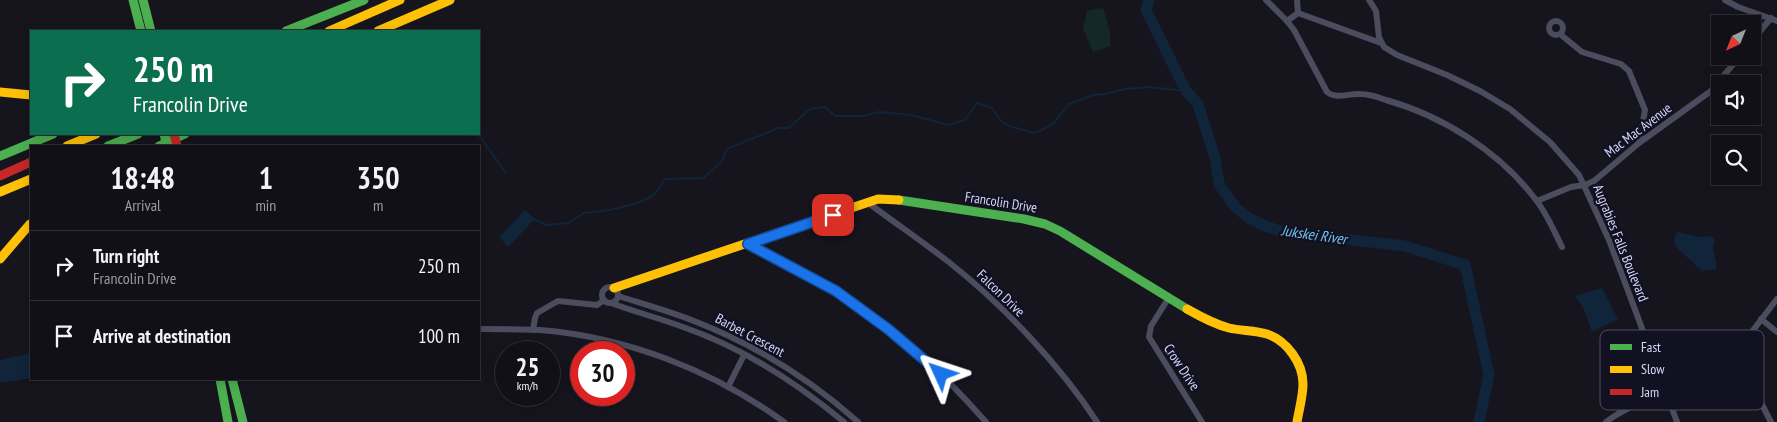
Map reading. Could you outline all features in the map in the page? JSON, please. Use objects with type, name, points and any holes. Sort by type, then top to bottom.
[{"type":"main road","points":[[133,0],[141,30]]},
{"type":"main road","points":[[143,0],[150,30]]},
{"type":"main road","points":[[289,30],[364,0]]},
{"type":"main road","points":[[331,30],[400,0]]},
{"type":"main road","points":[[380,30],[450,0]]},
{"type":"main road","points":[[0,92],[30,95]]},
{"type":"main road","points":[[0,156],[51,135]]},
{"type":"main road","points":[[69,145],[94,135]]},
{"type":"main road","points":[[110,145],[136,135]]},
{"type":"main road","points":[[161,145],[182,135]]},
{"type":"main road","points":[[0,176],[30,162]]},
{"type":"main road","points":[[0,192],[30,179]]},
{"type":"main road","name":"Francolin Drive","points":[[616,292],[878,199],[891,199],[1024,219],[1045,224],[1060,231],[1203,319],[1230,328],[1267,334],[1284,344],[1296,359],[1302,374],[1303,384],[1297,422]]},
{"type":"main road","points":[[0,248],[30,223]]},
{"type":"main road","points":[[0,259],[30,223]]},
{"type":"main road","points":[[220,380],[228,422]]},
{"type":"main road","points":[[232,380],[243,422]]},
{"type":"street","points":[[1266,0],[1288,21],[1327,92],[1335,96],[1369,95],[1403,105],[1442,122],[1474,141],[1503,164],[1537,201],[1562,247]]},
{"type":"street","points":[[1288,21],[1298,13],[1297,0]]},
{"type":"street","points":[[1369,0],[1376,11],[1381,43]]},
{"type":"street","points":[[1725,0],[1738,7],[1774,20],[1761,32]]},
{"type":"street","name":"Augrabies Falls Boulevard","points":[[1298,13],[1381,43],[1396,55],[1463,82],[1510,109],[1556,148],[1585,185],[1609,240],[1642,330]]},
{"type":"street","points":[[1560,34],[1582,52],[1621,64],[1629,71],[1645,110],[1639,142]]},
{"type":"street","name":"Mac Mac Avenue","points":[[1537,201],[1571,187],[1585,185],[1594,181],[1639,142],[1711,91],[1733,65]]},
{"type":"street","name":"Falcon Drive","points":[[867,202],[950,263],[1004,311],[1062,374],[1097,422]]},
{"type":"street","points":[[748,244],[836,291],[878,320],[941,374],[986,422]]},
{"type":"street","points":[[607,287],[616,292],[615,301],[611,303],[604,300],[602,296],[603,291],[607,287]]},
{"type":"street","name":"Barbet Crescent","points":[[616,292],[693,320],[766,356],[811,384],[846,410],[858,422]]},
{"type":"street","name":"Crow Drive","points":[[1168,299],[1151,326],[1149,337],[1202,422]]},
{"type":"street","points":[[533,330],[537,313],[558,301],[597,305],[604,300]]},
{"type":"street","points":[[1752,330],[1777,300]]},
{"type":"street","name":"Barbet Crescent","points":[[611,303],[636,313],[684,327],[744,355],[800,387],[841,420]]},
{"type":"street","points":[[1761,319],[1777,332]]},
{"type":"street","points":[[480,330],[533,330],[587,337],[627,346],[692,370],[771,412],[784,422]]},
{"type":"street","points":[[728,388],[744,355]]},
{"type":"street","points":[[762,365],[766,356]]},
{"type":"street","points":[[1764,409],[1771,422]]},
{"type":"street","points":[[841,420],[846,410]]},
{"type":"street","points":[[1606,422],[1627,410]]},
{"type":"street","name":"Augrabies Falls Boulevard","points":[[1672,410],[1677,422]]},
{"type":"green space","points":[[1103,8],[1110,32],[1110,46],[1093,52],[1083,28],[1087,11]]},
{"type":"water","points":[[525,210],[535,219],[508,247],[499,237]]},
{"type":"water","points":[[1678,232],[1700,237],[1712,236],[1715,240],[1713,248],[1717,269],[1702,271],[1676,247],[1674,243]]},
{"type":"water","points":[[1602,288],[1618,319],[1592,332],[1584,309],[1575,296]]},
{"type":"water","points":[[30,352],[30,378],[0,383],[0,361]]},
{"type":"waterway","name":"Jukskei River","points":[[1149,0],[1146,10],[1186,91],[1198,104],[1215,158],[1219,184],[1235,207],[1249,218],[1283,232],[1405,246],[1465,265],[1489,375],[1479,422]]},
{"type":"waterway","points":[[534,219],[546,225],[568,223],[584,213],[610,210],[638,203],[654,195],[665,179],[704,178],[722,161],[727,149],[778,128],[789,128],[810,109],[825,107],[835,116],[863,116],[879,112],[911,115],[948,125],[965,120],[977,103],[992,108],[1001,121],[1009,126],[1035,133],[1052,125],[1069,104],[1093,95],[1149,87],[1186,91]]},
{"type":"waterway","points":[[479,135],[506,173]]},
{"type":"traffic: fast","points":[[133,0],[141,30]]},
{"type":"traffic: fast","points":[[143,0],[151,30]]},
{"type":"traffic: fast","points":[[289,30],[364,0]]},
{"type":"traffic: fast","points":[[0,156],[51,135]]},
{"type":"traffic: fast","points":[[110,145],[136,135]]},
{"type":"traffic: fast","points":[[164,135],[167,145]]},
{"type":"traffic: fast","points":[[161,145],[183,135]]},
{"type":"traffic: fast","points":[[899,200],[1024,219],[1045,224],[1060,231],[1187,309]]},
{"type":"traffic: fast","points":[[220,380],[228,422]]},
{"type":"traffic: fast","points":[[232,380],[243,422]]},
{"type":"traffic: slow","points":[[331,30],[400,0]]},
{"type":"traffic: slow","points":[[380,30],[450,0]]},
{"type":"traffic: slow","points":[[0,92],[30,95]]},
{"type":"traffic: slow","points":[[69,145],[94,135]]},
{"type":"traffic: slow","points":[[0,192],[30,179]]},
{"type":"traffic: slow","points":[[614,288],[878,199],[899,200]]},
{"type":"traffic: slow","points":[[0,259],[30,224]]},
{"type":"traffic: slow","points":[[1187,309],[1223,326],[1267,334],[1287,347],[1297,361],[1302,376],[1303,384],[1297,422]]},
{"type":"traffic: jam","points":[[174,135],[177,145]]},
{"type":"traffic: jam","points":[[0,176],[30,162]]},
{"type":"route","points":[[833,215],[748,244],[836,291],[878,320],[941,374]]}]
